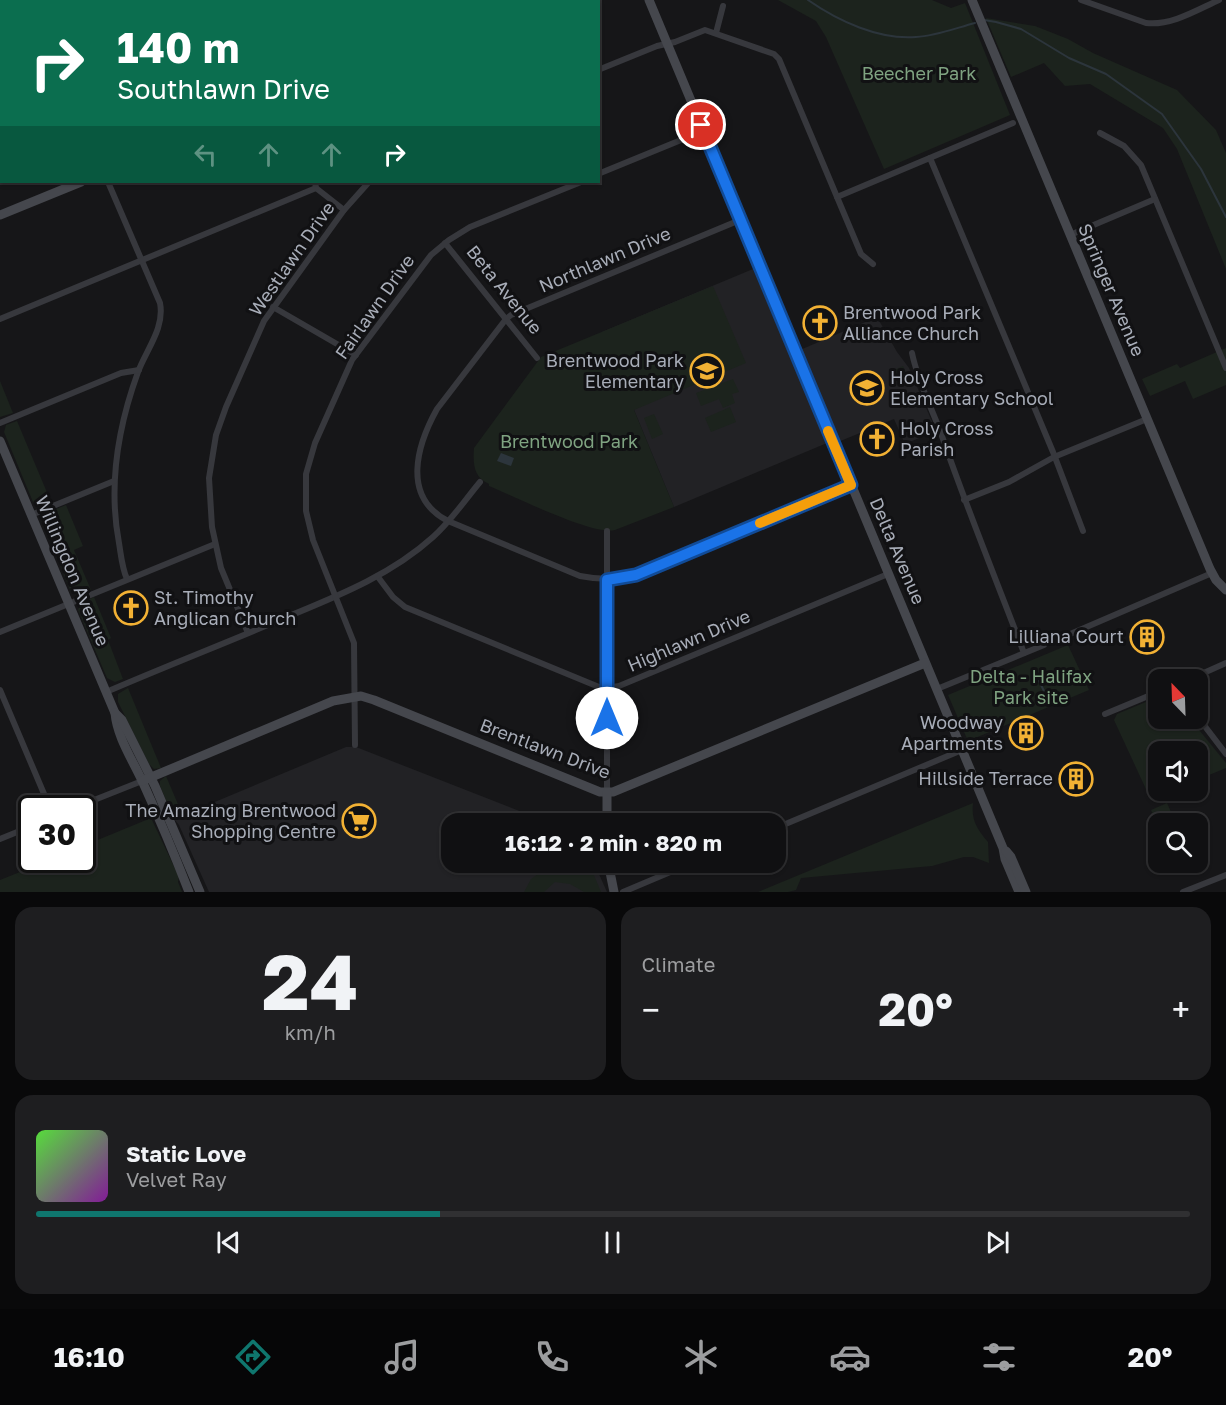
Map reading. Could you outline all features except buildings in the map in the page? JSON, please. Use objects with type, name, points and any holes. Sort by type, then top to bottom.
[{"type":"street","name":"Delta Avenue","points":[[649,0],[1003,848],[1018,892]]},
{"type":"street","name":"Springer Avenue","points":[[972,0],[1212,573],[1226,590]]},
{"type":"street","points":[[1081,0],[1146,23],[1156,24],[1169,22],[1219,0]]},
{"type":"street","points":[[716,33],[723,6]]},
{"type":"street","points":[[600,69],[705,30],[777,55],[861,254],[873,264]]},
{"type":"street","points":[[837,197],[1013,123]]},
{"type":"street","points":[[600,173],[703,131]]},
{"type":"street","points":[[1100,133],[1124,146],[1141,165],[1226,368]]},
{"type":"street","points":[[930,158],[1083,531]]},
{"type":"street","points":[[0,215],[79,183]]},
{"type":"street","points":[[108,183],[160,303],[162,313],[160,324],[139,370],[125,409],[118,448],[114,481],[116,526],[127,579]]},
{"type":"street","name":"Westlawn Drive","points":[[248,633],[221,568],[215,544],[210,516],[209,490],[209,472],[214,443],[226,407],[264,321],[344,210],[368,183]]},
{"type":"street","name":"Fairlawn Drive","points":[[355,745],[354,643],[309,527],[305,501],[306,480],[315,443],[356,355],[422,265],[445,243],[470,228],[579,183]]},
{"type":"street","points":[[0,319],[316,185],[344,210]]},
{"type":"street","points":[[1070,235],[1155,199]]},
{"type":"street","name":"Northlawn Drive","points":[[448,521],[432,509],[419,486],[417,460],[421,444],[437,409],[506,319],[740,220]]},
{"type":"street","name":"Beta Avenue","points":[[445,243],[537,358]]},
{"type":"street","points":[[273,307],[356,355]]},
{"type":"street","points":[[912,353],[964,500],[1024,653]]},
{"type":"street","points":[[0,423],[121,373],[139,370]]},
{"type":"street","points":[[964,500],[1010,482],[1054,457],[1147,419]]},
{"type":"street","name":"Willingdon Avenue","points":[[0,441],[105,692],[115,713],[122,720],[200,892]]},
{"type":"street","points":[[31,515],[114,481]]},
{"type":"street","points":[[105,692],[378,577],[432,539],[480,482]]},
{"type":"street","points":[[448,521],[580,576],[607,580],[636,575],[851,485]]},
{"type":"street","points":[[607,531],[607,813]]},
{"type":"street","points":[[0,632],[215,544]]},
{"type":"street","points":[[1053,641],[1212,573]]},
{"type":"street","name":"Highlawn Drive","points":[[607,688],[619,686],[888,574]]},
{"type":"street","points":[[378,577],[393,597],[405,607],[588,683],[607,688]]},
{"type":"street","points":[[937,689],[1044,645]]},
{"type":"street","name":"Brentlawn Drive","points":[[147,779],[333,701],[355,697],[374,700],[600,792],[617,791],[925,663]]},
{"type":"street","points":[[1208,671],[1226,663]]},
{"type":"street","points":[[0,690],[44,795]]},
{"type":"street","points":[[1105,714],[1148,696]]},
{"type":"street","points":[[1207,729],[1226,754]]},
{"type":"street","points":[[786,824],[962,750]]},
{"type":"street","points":[[96,799],[147,779]]},
{"type":"street","name":"Willingdon Avenue","points":[[147,779],[189,892]]},
{"type":"street","points":[[0,839],[18,832]]},
{"type":"street","name":"Delta Avenue","points":[[1003,848],[1011,857],[1026,892]]},
{"type":"street","points":[[610,873],[614,892]]},
{"type":"street","points":[[623,892],[668,873]]},
{"type":"street","points":[[1183,892],[1226,875]]},
{"type":"shaded area","name":"Brentwood Park Elementary","points":[[753,269],[827,443],[674,507],[602,332]]},
{"type":"shaded area","name":"Holy Cross Elementary School","points":[[877,317],[909,368],[936,431],[905,444],[894,419],[838,442],[800,350]]},
{"type":"shaded area","points":[[501,453],[514,458],[511,466],[497,461]]},
{"type":"shaded area","name":"The Amazing Brentwood Shopping Centre","points":[[346,747],[356,747],[524,813],[441,813],[441,873],[598,873],[607,892],[209,892],[179,825],[174,819]]},
{"type":"green space","name":"Beecher Park","points":[[778,0],[932,0],[951,8],[965,3],[1010,115],[884,169],[826,37],[816,21]]},
{"type":"green space","points":[[986,18],[1035,26],[1177,90],[1216,130],[1226,153],[1226,269],[1177,149],[1163,128],[1090,84],[1065,86],[1044,63],[1011,77]]},
{"type":"green space","name":"Brentwood Park","points":[[713,286],[746,363],[634,410],[674,507],[615,530],[604,530],[553,514],[489,486],[480,478],[474,464],[474,448],[541,357]]},
{"type":"green space","points":[[1226,348],[1226,385],[1193,399],[1185,381],[1150,396],[1142,379],[1177,364],[1180,368]]},
{"type":"green space","points":[[903,366],[910,381],[899,386],[892,371]]},
{"type":"green space","points":[[733,379],[739,392],[732,394],[735,403],[723,408],[719,399],[701,406],[696,393]]},
{"type":"green space","points":[[0,381],[13,413],[0,417]]},
{"type":"green space","points":[[730,407],[736,422],[711,432],[705,418]]},
{"type":"green space","points":[[654,414],[663,434],[652,439],[644,418]]},
{"type":"green space","points":[[17,421],[51,502],[39,506],[33,502],[4,432],[6,425]]},
{"type":"green space","points":[[66,505],[83,546],[74,550],[91,590],[76,595],[71,592],[41,520],[44,514]]},
{"type":"green space","points":[[94,597],[111,638],[108,640],[123,679],[115,682],[107,678],[78,610],[81,603]]},
{"type":"green space","name":"Delta - Halifax Park site","points":[[1068,645],[1089,690],[968,741],[948,695]]},
{"type":"green space","points":[[128,688],[161,768],[154,769],[149,764],[118,702],[118,694]]},
{"type":"green space","points":[[1148,701],[1148,729],[1198,729],[1208,741],[1148,741],[1148,794],[1114,720],[1117,714]]},
{"type":"green space","points":[[1208,741],[1226,763],[1226,768],[1208,775]]},
{"type":"green space","points":[[166,776],[183,816],[174,819],[160,786],[160,781]]},
{"type":"green space","points":[[973,803],[976,824],[988,842],[989,863],[973,857],[964,857],[932,866],[801,878],[796,890],[758,892]]},
{"type":"green space","points":[[1167,803],[1172,813],[1152,813],[1151,810]]},
{"type":"green space","points":[[151,818],[179,877],[178,882],[182,892],[0,892],[0,880],[18,873],[96,873],[96,841]]},
{"type":"green space","points":[[539,873],[593,873],[601,892],[584,892],[570,884],[555,882],[544,892],[524,892],[531,879]]},
{"type":"waterway","points":[[808,0],[859,28],[902,37],[923,36],[975,23]]},
{"type":"waterway","points":[[984,20],[1021,29],[1069,58],[1106,74],[1162,114],[1201,169],[1226,217]]},
{"type":"waterway","points":[[1039,681],[1044,691]]},
{"type":"slow traffic","points":[[760,523],[851,485],[828,431]]},
{"type":"place","name":"Brentwood Park Alliance Church","points":[[820,323]]},
{"type":"place","name":"Brentwood Park Elementary","points":[[707,371]]},
{"type":"place","name":"Holy Cross Elementary School","points":[[867,388]]},
{"type":"place","name":"Holy Cross Parish","points":[[877,439]]},
{"type":"place","name":"St. Timothy Anglican Church","points":[[131,608]]},
{"type":"place","name":"Lilliana Court","points":[[1147,637]]},
{"type":"place","name":"Woodway Apartments","points":[[1026,733]]},
{"type":"place","name":"Hillside Terrace","points":[[1076,779]]},
{"type":"place","name":"The Amazing Brentwood Shopping Centre","points":[[359,821]]},
{"type":"route","points":[[607,718],[607,580],[618,580],[636,575],[851,485],[701,125]]}]
